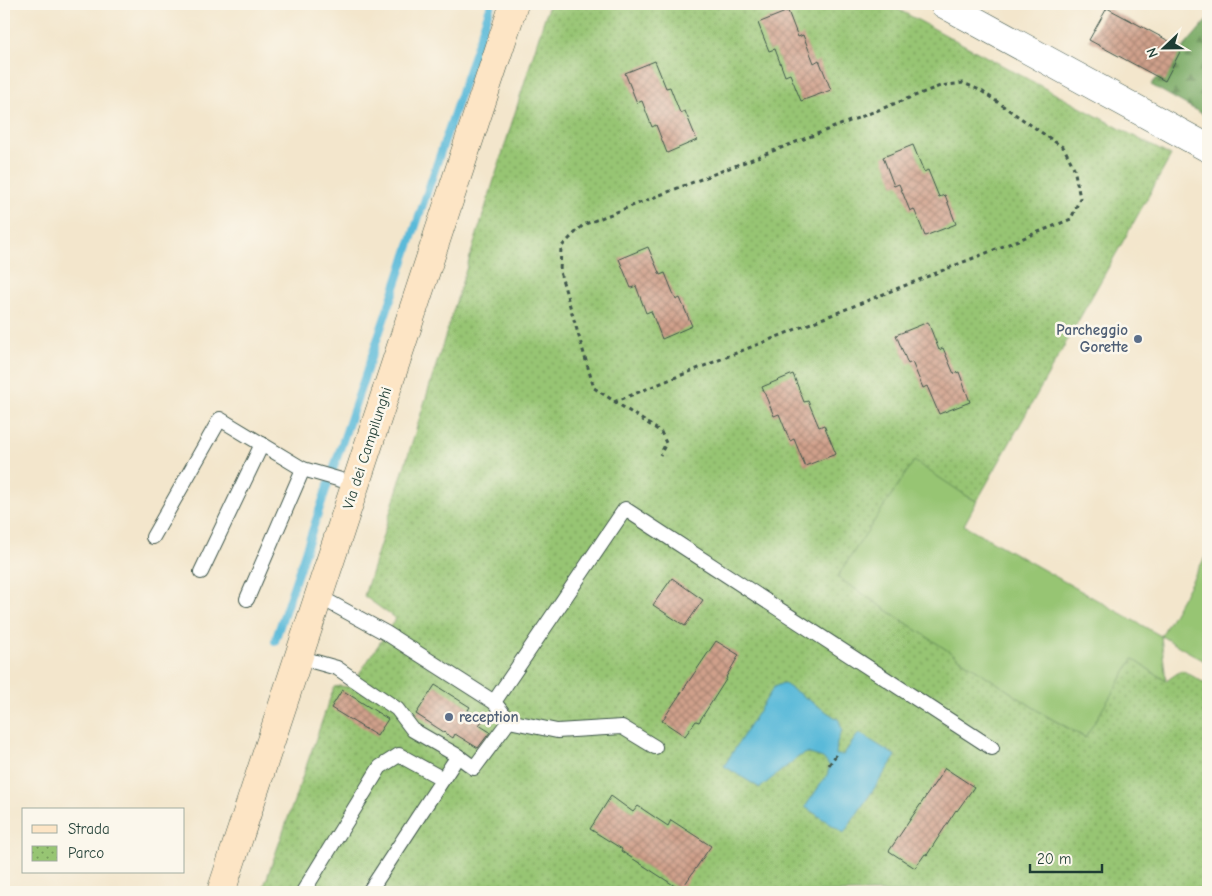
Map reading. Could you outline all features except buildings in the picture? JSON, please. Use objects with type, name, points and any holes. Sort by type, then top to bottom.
[{"type":"street","name":"Via dei Campilunghi","points":[[221,892],[514,4]]},
{"type":"street","points":[[944,4],[1208,148]]},
{"type":"lane","points":[[153,537],[220,419],[303,469],[355,484]]},
{"type":"lane","points":[[201,572],[262,444]]},
{"type":"lane","points":[[247,599],[303,469]]},
{"type":"lane","points":[[494,702],[625,509],[992,748]]},
{"type":"lane","points":[[318,596],[386,633],[494,702],[509,721],[557,731],[622,727],[655,747]]},
{"type":"lane","points":[[298,657],[337,668],[397,709],[413,730],[458,756],[474,768],[509,721]]},
{"type":"lane","points":[[303,892],[380,767],[399,755],[443,779]]},
{"type":"lane","points":[[369,892],[458,756]]},
{"type":"path","points":[[614,402],[1071,219],[1080,198],[1074,168],[1064,148],[980,90],[963,83],[940,86],[583,225],[561,247],[560,272],[594,388],[614,402],[661,432],[666,443],[660,456]]},
{"type":"path","points":[[829,765],[836,755]]},
{"type":"green space","points":[[549,4],[888,4],[1171,156],[977,501],[914,461],[837,577],[1043,714],[1085,738],[1133,659],[1166,681],[1182,670],[1208,685],[1208,892],[262,892],[334,687],[350,687],[396,619],[364,596]]},
{"type":"green space","points":[[1208,19],[1208,117],[1151,85]]},
{"type":"green space","points":[[914,460],[977,501],[964,525],[1161,636],[1166,681],[1133,659],[1086,738],[1043,714],[837,577]]},
{"type":"green space","points":[[1208,552],[1208,663],[1161,636]]},
{"type":"water","points":[[783,683],[839,720],[842,730],[837,742],[836,755],[843,755],[859,733],[896,756],[844,833],[805,807],[827,775],[830,766],[823,758],[807,753],[798,757],[760,788],[724,766],[774,687]]},
{"type":"waterway","points":[[333,470],[491,4]]},
{"type":"waterway","points":[[275,641],[328,484]]},
{"type":"place","name":"Parcheggio Gorette","points":[[1138,339]]},
{"type":"place","name":"reception","points":[[449,717]]}]
